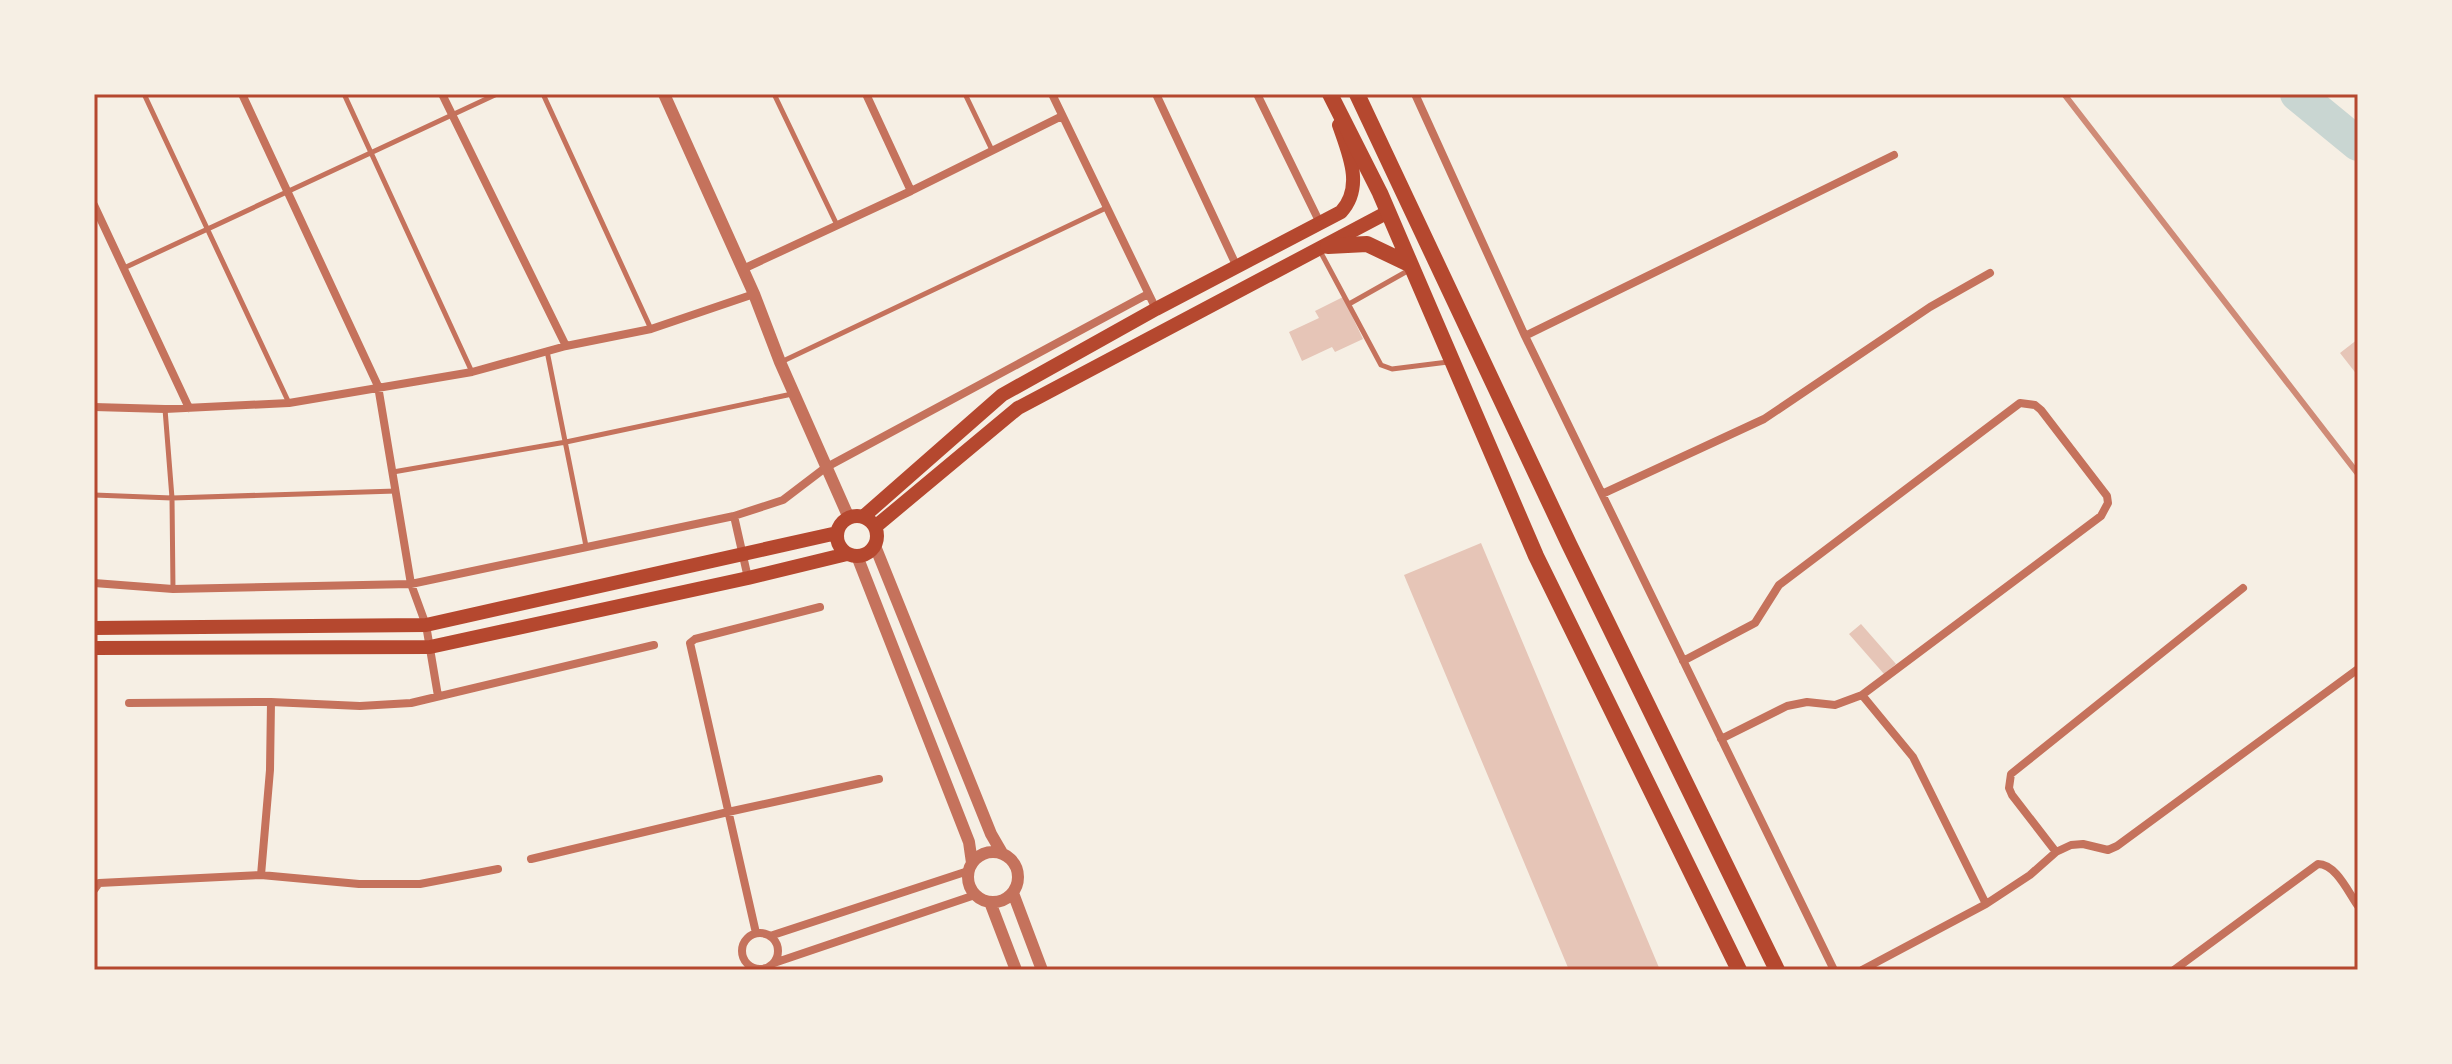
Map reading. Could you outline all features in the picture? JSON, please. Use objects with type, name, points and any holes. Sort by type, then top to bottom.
[{"type":"highway","points":[[1357,94],[1569,544],[1777,970]]},
{"type":"highway","points":[[1330,96],[1388,212],[1536,556],[1739,970]]},
{"type":"highway","points":[[1388,212],[1400,184]]},
{"type":"highway","points":[[1324,248],[1367,244],[1410,266]]},
{"type":"main road","points":[[862,521],[1002,395],[1156,309],[1341,212],[1350,202],[1354,187],[1350,160],[1330,96]]},
{"type":"main road","points":[[852,555],[839,545],[839,527],[862,521],[1018,408],[1388,212]]},
{"type":"main road","points":[[94,648],[430,647],[868,553],[875,546],[877,533],[862,521]]},
{"type":"main road","points":[[94,628],[426,625],[837,533]]},
{"type":"street","points":[[242,94],[378,386],[411,584],[426,625],[438,696]]},
{"type":"street","points":[[442,94],[566,346]]},
{"type":"street","points":[[664,94],[754,294],[825,468],[862,521]]},
{"type":"street","points":[[866,94],[911,191]]},
{"type":"street","points":[[1052,94],[1156,309]]},
{"type":"street","points":[[1156,94],[1237,268]]},
{"type":"street","points":[[1257,94],[1321,224]]},
{"type":"street","points":[[1415,94],[1525,336],[1834,970]]},
{"type":"street","points":[[743,269],[1062,116]]},
{"type":"street","points":[[1525,336],[1894,155]]},
{"type":"street","points":[[94,205],[189,408]]},
{"type":"street","points":[[1602,494],[1764,419],[1930,307],[1990,273]]},
{"type":"street","points":[[94,407],[165,409],[289,403],[472,372],[566,346],[651,329],[754,294]]},
{"type":"street","points":[[94,583],[173,589],[411,584],[734,516],[783,500],[825,468],[1148,294]]},
{"type":"street","points":[[1683,661],[1755,623],[1779,585],[2020,403],[2035,405],[2104,489],[2108,503],[2106,510],[1862,695],[1835,705],[1807,702],[1787,706],[1721,739]]},
{"type":"street","points":[[734,516],[748,578]]},
{"type":"street","points":[[852,555],[969,842],[970,888],[975,895],[990,902],[1007,898],[1013,893],[1018,870],[1002,853],[991,834],[875,546]]},
{"type":"street","points":[[2056,852],[2012,795],[2009,788],[2011,774],[2243,588]]},
{"type":"street","points":[[756,933],[690,643],[695,639],[820,607]]},
{"type":"street","points":[[129,703],[271,702],[360,706],[411,703],[654,645]]},
{"type":"street","points":[[1862,970],[1986,904],[2030,875],[2056,852],[2071,845],[2083,844],[2108,850],[2117,846],[2358,669]]},
{"type":"street","points":[[1862,695],[1913,757],[1986,904]]},
{"type":"street","points":[[261,875],[270,770],[271,702]]},
{"type":"street","points":[[531,859],[879,779]]},
{"type":"street","points":[[975,895],[761,970],[747,965],[742,955],[746,939],[756,933],[770,936],[850,911],[970,867],[986,853],[1002,853]]},
{"type":"street","points":[[2174,970],[2318,864],[2333,870],[2358,906]]},
{"type":"street","points":[[94,890],[99,883],[261,875],[359,884],[420,884],[498,869]]},
{"type":"street","points":[[1013,893],[1042,970]]},
{"type":"street","points":[[990,902],[1016,970]]},
{"type":"street","points":[[770,936],[778,952],[774,963]]},
{"type":"lane","points":[[144,94],[289,403]]},
{"type":"lane","points":[[344,94],[472,372]]},
{"type":"lane","points":[[124,268],[497,94]]},
{"type":"lane","points":[[543,94],[651,329]]},
{"type":"lane","points":[[774,94],[838,225]]},
{"type":"lane","points":[[965,94],[992,151]]},
{"type":"lane","points":[[780,362],[1106,208]]},
{"type":"lane","points":[[1324,248],[1381,365],[1392,369],[1453,361]]},
{"type":"lane","points":[[1349,304],[1410,266]]},
{"type":"lane","points":[[547,351],[586,547]]},
{"type":"lane","points":[[393,472],[566,442],[794,394]]},
{"type":"lane","points":[[165,409],[172,498],[173,589]]},
{"type":"lane","points":[[94,495],[172,498],[396,491]]},
{"type":"building","points":[[1343,297],[1363,339],[1335,352],[1332,347],[1302,361],[1289,332],[1319,318],[1315,311]]},
{"type":"building","points":[[2358,339],[2358,376],[2340,353]]},
{"type":"building","points":[[1481,543],[1660,970],[1569,970],[1404,575]]},
{"type":"building","points":[[1861,624],[1896,664],[1884,674],[1849,634]]},
{"type":"waterway","points":[[2297,94],[2358,144]]},
{"type":"railway","points":[[2064,94],[2358,474]]}]
